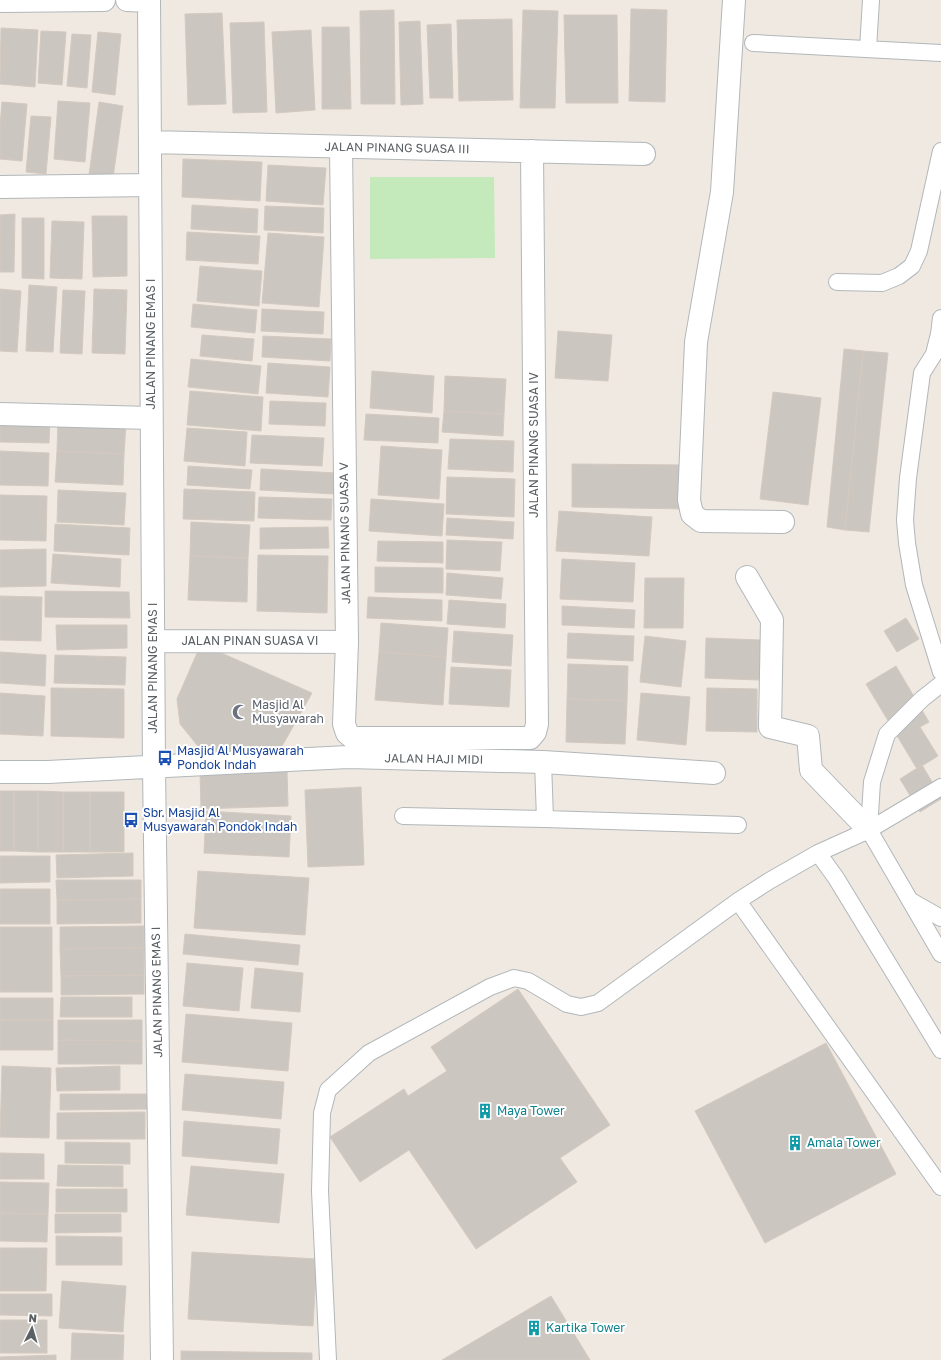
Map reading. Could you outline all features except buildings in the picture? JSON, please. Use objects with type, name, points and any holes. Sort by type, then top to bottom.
[{"type":"street","points":[[0,1],[104,0]]},
{"type":"street","points":[[127,0],[149,0]]},
{"type":"street","name":"JALAN PINANG EMAS I","points":[[149,0],[154,767],[162,1360]]},
{"type":"street","points":[[734,0],[722,192],[696,342],[689,500],[692,514],[701,521],[784,522]]},
{"type":"street","name":"JALAN PINANG SUASA III","points":[[150,142],[644,154]]},
{"type":"street","name":"JALAN PINANG SUASA V","points":[[342,147],[346,642],[344,724],[347,733],[354,738],[530,738]]},
{"type":"street","name":"JALAN PINANG SUASA IV","points":[[530,738],[535,732],[537,724],[532,151]]},
{"type":"street","points":[[0,187],[150,186]]},
{"type":"street","points":[[0,414],[151,418]]},
{"type":"street","points":[[747,577],[772,620],[770,726],[808,736],[811,770],[869,830]]},
{"type":"street","name":"JALAN PINAN SUASA VI","points":[[153,641],[346,642]]},
{"type":"street","name":"JALAN HAJI MIDI","points":[[0,772],[48,772],[348,757],[544,762],[714,773]]},
{"type":"lane","points":[[868,49],[871,0]]},
{"type":"lane","points":[[753,43],[941,53]]},
{"type":"lane","points":[[837,282],[882,283],[899,276],[912,266],[919,251],[941,151]]},
{"type":"lane","points":[[941,318],[934,354],[922,373],[908,478],[905,520],[914,585],[941,672]]},
{"type":"lane","points":[[941,684],[922,699],[887,734],[872,782],[869,830],[941,954]]},
{"type":"lane","points":[[544,762],[545,819]]},
{"type":"lane","points":[[328,1360],[320,1191],[322,1113],[328,1090],[368,1053],[490,987],[514,978],[528,981],[567,1004],[581,1007],[598,1003],[738,901],[769,881],[818,853],[869,830],[941,787]]},
{"type":"lane","points":[[403,816],[738,825]]},
{"type":"lane","points":[[818,853],[836,878],[941,1050]]},
{"type":"lane","points":[[910,900],[941,918]]},
{"type":"lane","points":[[738,901],[941,1187]]},
{"type":"green space","points":[[370,177],[494,177],[495,258],[370,259]]},
{"type":"place","name":"Masjid Al Musyawarah","points":[[240,712]]},
{"type":"place","name":"Masjid Al Musyawarah Pondok Indah","points":[[165,758]]},
{"type":"place","name":"Sbr. Masjid Al Musyawarah Pondok Indah","points":[[131,820]]},
{"type":"place","name":"Maya Tower","points":[[485,1111]]},
{"type":"place","name":"Amala Tower","points":[[795,1143]]},
{"type":"place","name":"Kartika Tower","points":[[534,1328]]}]
